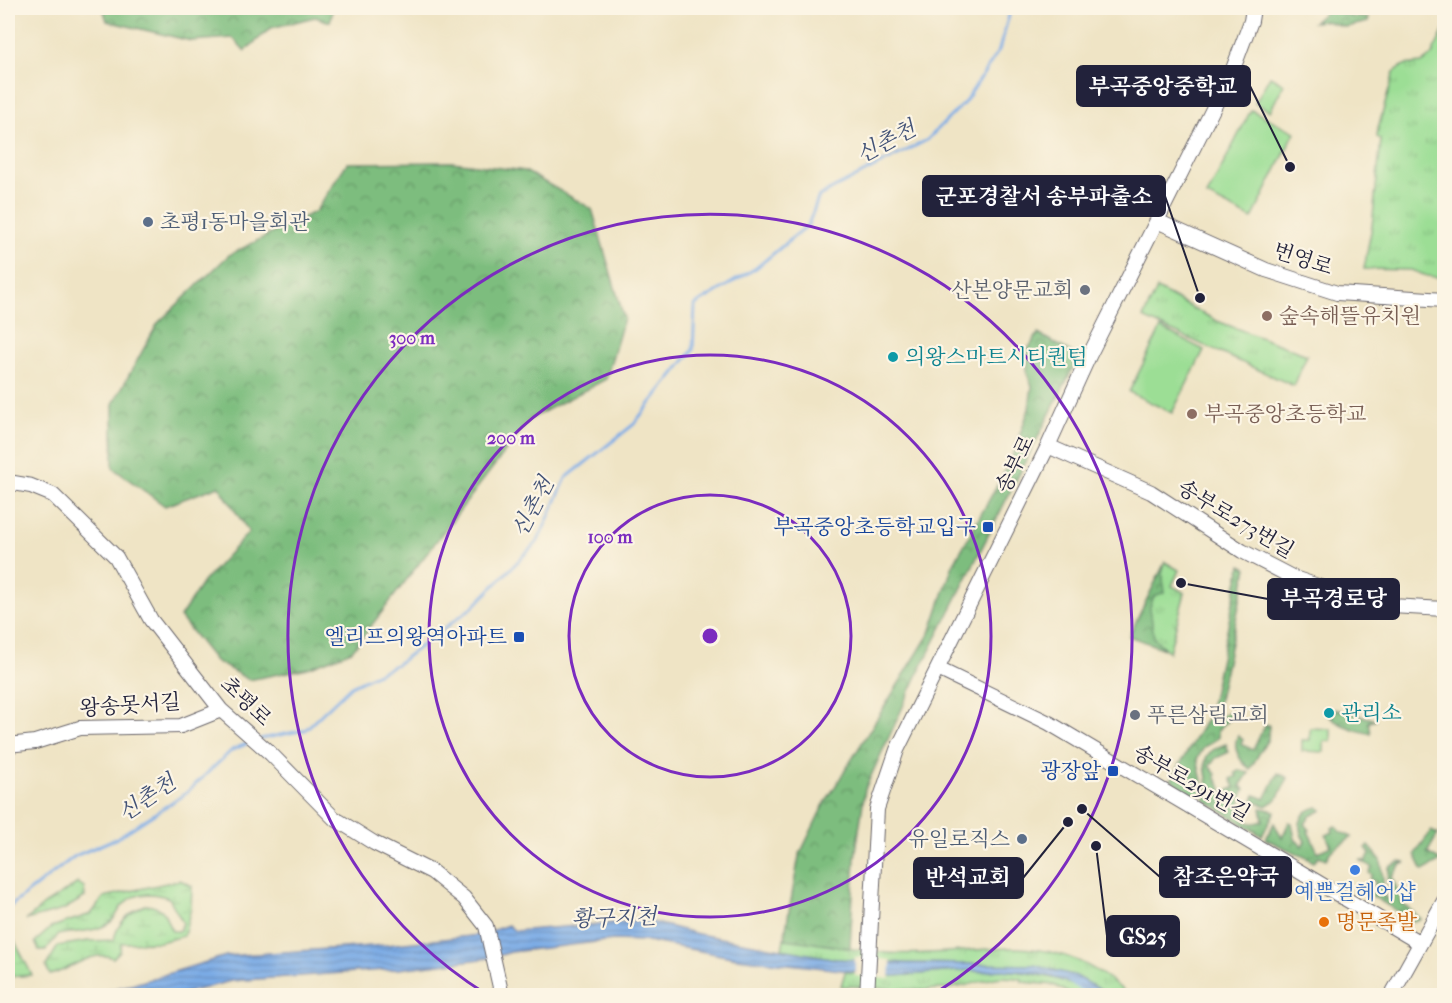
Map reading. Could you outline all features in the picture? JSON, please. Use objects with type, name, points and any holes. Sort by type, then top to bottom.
[{"type":"street","name":"송부로","points":[[868,992],[877,809],[897,750],[1048,446],[1089,356],[1233,69],[1251,21],[1253,8]]},
{"type":"street","name":"번영로","points":[[1157,221],[1266,270],[1337,293],[1444,300]]},
{"type":"street","name":"송부로273번길","points":[[1048,446],[1151,492],[1242,551],[1294,578],[1374,605],[1444,609]]},
{"type":"street","name":"초평로","points":[[8,482],[31,486],[53,495],[116,557],[151,620],[220,710],[266,749],[334,818],[374,843],[432,872],[464,898],[486,926],[496,960],[502,996]]},
{"type":"street","name":"송부로291번길","points":[[938,669],[1049,723],[1420,943]]},
{"type":"street","name":"왕송못서길","points":[[8,745],[35,742],[80,728],[181,726],[220,710]]},
{"type":"street","points":[[1390,996],[1444,901]]},
{"type":"green space","points":[[103,8],[333,8],[330,22],[315,17],[271,28],[245,51],[233,38],[191,41],[107,21]]},
{"type":"green space","points":[[1329,9],[1353,17],[1369,18],[1368,22],[1346,27],[1325,21],[1313,22]]},
{"type":"green space","points":[[1444,30],[1444,278],[1427,276],[1411,270],[1364,269],[1372,226],[1381,140],[1377,137],[1378,129],[1394,72],[1404,65],[1422,63],[1431,56]]},
{"type":"green space","points":[[1270,76],[1284,84],[1270,111],[1255,103]]},
{"type":"green space","points":[[1251,110],[1295,132],[1252,219],[1207,196]]},
{"type":"green space","points":[[452,162],[525,171],[592,209],[624,318],[606,379],[530,419],[352,651],[308,668],[249,680],[215,661],[180,617],[203,582],[249,532],[219,486],[165,506],[113,468],[113,404],[158,323],[229,255],[316,211],[347,163]]},
{"type":"green space","points":[[1157,289],[1217,321],[1307,355],[1294,386],[1143,318]]},
{"type":"green space","points":[[1161,328],[1204,350],[1172,413],[1129,392]]},
{"type":"green space","points":[[1038,334],[1079,356],[917,676],[865,789],[855,858],[850,948],[784,939],[799,856],[823,806],[930,633],[953,565],[1010,462],[1029,409],[1032,386],[1027,372],[1028,349]]},
{"type":"green space","points":[[1165,562],[1165,591],[1152,619],[1154,634],[1164,649],[1129,636]]},
{"type":"green space","points":[[1165,562],[1179,570],[1172,586],[1185,593],[1169,652],[1154,638],[1150,607],[1154,596],[1165,592],[1162,573]]},
{"type":"green space","points":[[1241,565],[1247,568],[1216,713],[1210,709]]},
{"type":"green space","points":[[1334,709],[1377,720],[1369,722],[1371,734],[1349,728],[1333,720],[1329,716],[1333,716]]},
{"type":"green space","points":[[1231,711],[1229,719],[1218,730],[1218,738],[1204,747],[1197,759],[1203,785],[1198,797],[1171,780],[1208,716],[1218,718]]},
{"type":"green space","points":[[1265,725],[1269,725],[1268,739],[1250,769],[1243,763],[1236,750],[1236,741],[1238,736],[1243,740],[1241,744],[1253,750]]},
{"type":"green space","points":[[1310,728],[1331,729],[1331,741],[1324,741],[1324,752],[1302,751],[1302,740],[1310,740]]},
{"type":"green space","points":[[1226,744],[1229,752],[1216,758],[1209,766],[1216,774],[1224,793],[1235,787],[1231,779],[1237,776],[1235,773],[1240,770],[1249,773],[1240,786],[1245,789],[1240,809],[1244,819],[1255,823],[1263,821],[1261,808],[1275,811],[1262,836],[1204,800],[1207,791],[1205,761],[1214,749]]},
{"type":"green space","points":[[1278,773],[1288,778],[1277,799],[1266,806],[1253,800],[1255,795],[1265,799]]},
{"type":"green space","points":[[1318,807],[1322,810],[1310,816],[1305,824],[1310,830],[1308,831],[1318,852],[1331,846],[1326,835],[1333,832],[1332,828],[1336,826],[1341,832],[1352,837],[1331,851],[1326,859],[1319,856],[1314,862],[1266,839],[1274,823],[1282,838],[1289,822],[1292,823],[1295,839],[1302,846],[1305,841],[1300,830],[1303,815]]},
{"type":"green space","points":[[1431,831],[1438,834],[1427,853],[1441,861],[1423,871],[1415,854]]},
{"type":"green space","points":[[1369,846],[1381,860],[1385,899],[1391,898],[1388,884],[1389,867],[1400,862],[1406,863],[1400,865],[1392,877],[1402,903],[1421,919],[1413,921],[1369,894],[1376,882],[1370,879],[1372,875],[1369,873],[1372,867],[1360,860],[1366,861],[1370,853],[1366,848]]},
{"type":"green space","points":[[180,880],[192,886],[191,908],[184,936],[160,942],[121,943],[120,951],[113,958],[98,956],[90,958],[50,975],[46,966],[58,946],[114,940],[118,928],[125,919],[145,905],[161,910],[172,931],[179,931],[183,923],[169,898],[144,894],[127,901],[112,921],[102,927],[58,935],[46,950],[39,950],[35,942],[52,927],[91,914],[104,897]]},
{"type":"green space","points":[[78,883],[84,887],[85,897],[63,910],[26,920],[44,905]]},
{"type":"green space","points":[[13,938],[32,975],[8,977],[8,941]]},
{"type":"green space","points":[[784,939],[889,953],[1014,948],[1042,950],[1070,958],[1099,972],[1128,995],[1109,995],[1076,976],[1034,965],[905,963],[836,959],[782,949]]},
{"type":"green space","points":[[970,970],[982,972],[1002,970],[1039,975],[1063,981],[1097,995],[1072,995],[1054,985],[1022,982],[1022,979],[1012,977],[929,990],[841,986],[845,972],[894,976]]},
{"type":"water","name":"황구지천","points":[[624,922],[652,922],[698,934],[836,959],[905,963],[1034,965],[1076,976],[1109,995],[1093,992],[1052,977],[1022,972],[970,970],[894,976],[737,958],[647,941],[613,940],[398,969],[231,981],[177,995],[85,996],[141,982],[226,956],[387,945],[480,935],[508,925],[515,931]]},
{"type":"pier","points":[[855,957],[891,960],[890,979],[855,976]]},
{"type":"waterway","name":"신촌천","points":[[260,739],[305,730],[351,686],[397,664],[474,606],[538,541],[566,478],[633,425],[693,350],[695,305],[756,268],[808,225],[819,196],[927,140],[965,102],[999,50],[1011,8]]},
{"type":"waterway","name":"신촌천","points":[[8,908],[75,856],[117,838],[185,794],[232,750],[251,742]]},
{"type":"waterway","name":"황구지천","points":[[1068,981],[1092,996]]},
{"type":"place","name":"부곡중앙중학교","points":[[1290,167]]},
{"type":"place","name":"초평1동마을회관","points":[[148,222]]},
{"type":"place","name":"산본양문교회","points":[[1085,290]]},
{"type":"place","name":"군포경찰서 송부파출소","points":[[1200,298]]},
{"type":"place","name":"숲속해뜰유치원","points":[[1267,316]]},
{"type":"place","name":"의왕스마트시티퀀텀","points":[[893,357]]},
{"type":"place","name":"부곡중앙초등학교","points":[[1192,414]]},
{"type":"place","name":"부곡중앙초등학교입구","points":[[988,527]]},
{"type":"place","name":"부곡경로당","points":[[1181,583]]},
{"type":"place","name":"엘리프의왕역아파트","points":[[519,637]]},
{"type":"place","name":"관리소","points":[[1329,713]]},
{"type":"place","name":"푸른삼림교회","points":[[1135,715]]},
{"type":"place","name":"광장앞","points":[[1113,771]]},
{"type":"place","name":"참조은약국","points":[[1082,809]]},
{"type":"place","name":"반석교회","points":[[1068,822]]},
{"type":"place","name":"유일로직스","points":[[1022,839]]},
{"type":"place","name":"GS25","points":[[1096,846]]},
{"type":"place","name":"예쁜걸헤어샵","points":[[1355,870]]},
{"type":"place","name":"명문족발","points":[[1324,922]]}]
